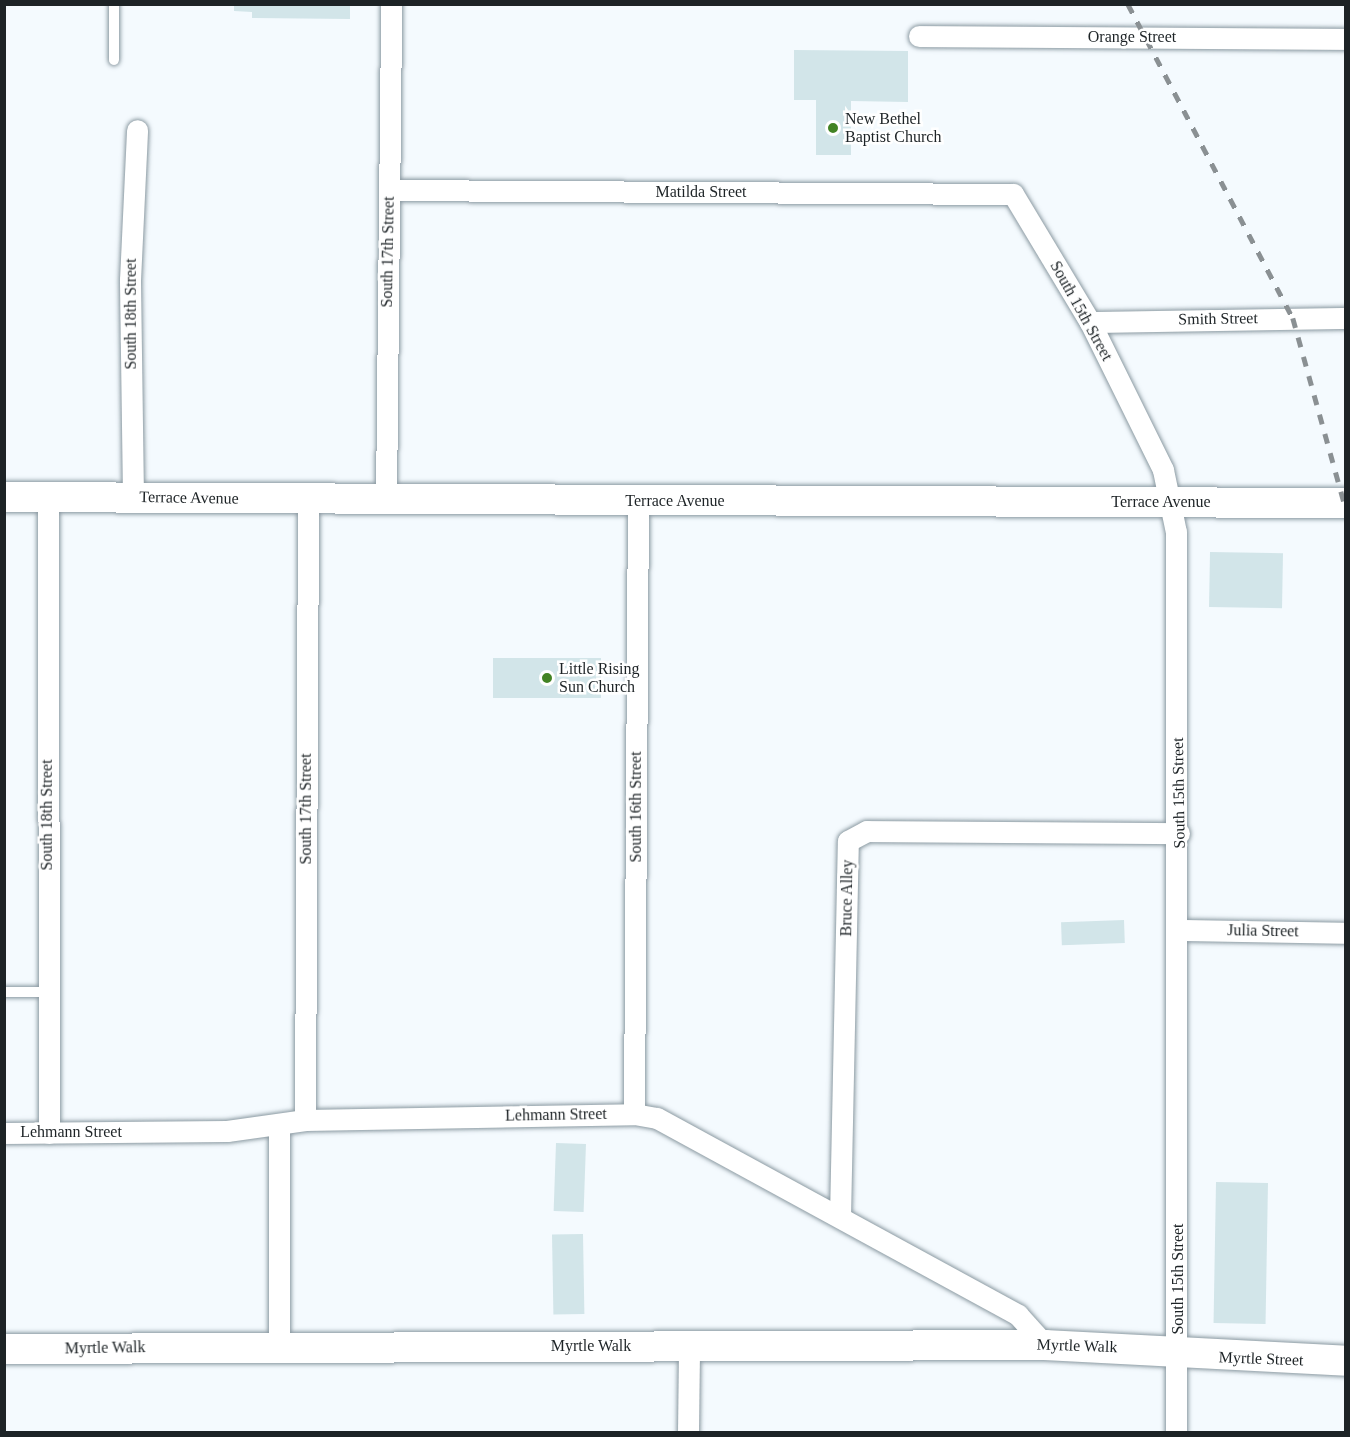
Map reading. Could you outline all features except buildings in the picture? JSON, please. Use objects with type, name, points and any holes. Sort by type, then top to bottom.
[{"type":"street","name":"South 17th Street","points":[[386,499],[391,4]]},
{"type":"street","name":"Orange Street","points":[[919,36],[1346,39]]},
{"type":"street","name":"South 18th Street","points":[[133,497],[130,280],[137,130]]},
{"type":"street","name":"Matilda Street","points":[[389,190],[1013,194]]},
{"type":"street","name":"South 15th Street","points":[[1013,194],[1090,322],[1163,470],[1176,532],[1180,930],[1176,1432]]},
{"type":"street","name":"Smith Street","points":[[1090,322],[1346,318]]},
{"type":"street","name":"Terrace Avenue","points":[[4,497],[1346,503]]},
{"type":"street","name":"South 18th Street","points":[[48,497],[49,1133]]},
{"type":"street","name":"South 17th Street","points":[[305,1120],[308,499]]},
{"type":"street","name":"South 16th Street","points":[[634,1114],[638,501]]},
{"type":"street","name":"Bruce Alley","points":[[840,1217],[848,841],[867,831],[1179,833]]},
{"type":"street","name":"Julia Street","points":[[1180,930],[1346,933]]},
{"type":"street","name":"Lehmann Street","points":[[4,1132],[49,1133],[279,1126],[305,1120],[634,1114],[657,1118],[1018,1315],[1045,1345]]},
{"type":"street","points":[[279,1126],[279,1345]]},
{"type":"street","name":"Myrtle Walk","points":[[4,1349],[279,1345],[1045,1345],[1177,1355]]},
{"type":"street","points":[[688,1432],[689,1346]]},
{"type":"street","name":"Myrtle Street","points":[[1177,1355],[1346,1361]]},
{"type":"lane","points":[[114,4],[114,60]]},
{"type":"lane","points":[[4,992],[47,992]]},
{"type":"railway","points":[[1128,4],[1293,318],[1346,509]]},
{"type":"place","name":"New Bethel Baptist Church","points":[[833,128]]},
{"type":"place","name":"Little Rising Sun Church","points":[[547,678]]}]
